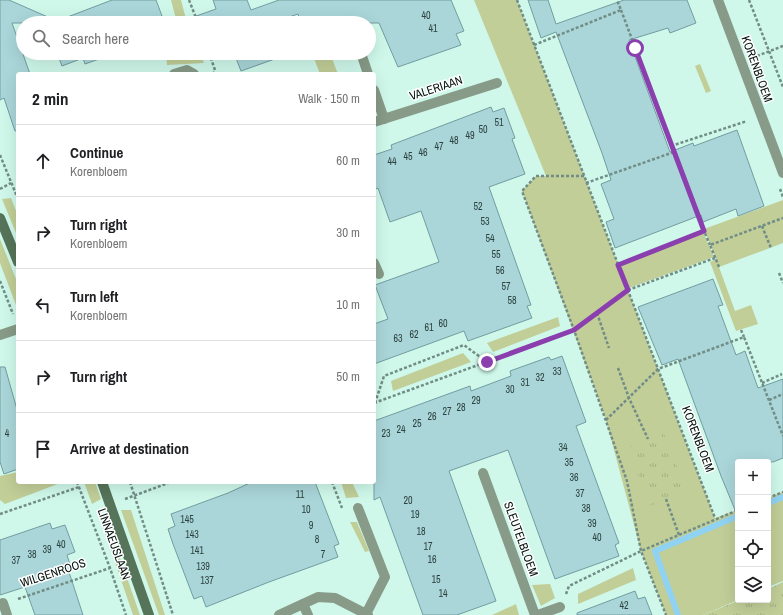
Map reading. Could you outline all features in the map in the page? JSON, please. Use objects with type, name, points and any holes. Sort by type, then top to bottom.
[{"type":"street","name":"KORENBLOEM","points":[[718,0],[783,173]]},
{"type":"street","points":[[363,60],[367,72]]},
{"type":"street","points":[[180,72],[187,70],[190,72]]},
{"type":"street","name":"VALERIAAN","points":[[376,102],[379,120],[497,83]]},
{"type":"street","points":[[773,146],[783,142]]},
{"type":"street","points":[[0,218],[16,257]]},
{"type":"street","points":[[376,267],[379,274]]},
{"type":"street","points":[[0,335],[16,325]]},
{"type":"street","name":"SLEUTELBLOEM","points":[[483,473],[535,615]]},
{"type":"street","name":"LINNAEUSLAAN","points":[[103,484],[149,615]]},
{"type":"street","points":[[279,615],[318,597],[335,598],[367,614],[385,577],[358,508]]},
{"type":"street","points":[[3,603],[7,615]]},
{"type":"street","points":[[303,604],[308,615]]},
{"type":"street","points":[[538,615],[560,607]]},
{"type":"path","points":[[189,0],[195,16]]},
{"type":"path","name":"KORENBLOEM","points":[[517,0],[715,518]]},
{"type":"path","points":[[617,0],[719,267]]},
{"type":"path","name":"KORENBLOEM","points":[[749,0],[783,87]]},
{"type":"path","points":[[534,45],[621,10]]},
{"type":"path","points":[[757,56],[783,46]]},
{"type":"path","points":[[211,60],[215,70],[214,72]]},
{"type":"path","name":"KORENBLOEM","points":[[672,146],[753,119]]},
{"type":"path","points":[[586,183],[674,152]]},
{"type":"path","points":[[0,155],[16,194]]},
{"type":"path","points":[[584,176],[536,176],[522,191],[574,330],[627,481],[641,551],[666,615]]},
{"type":"path","points":[[0,189],[11,183]]},
{"type":"path","points":[[710,245],[783,218]]},
{"type":"path","points":[[762,226],[771,248]]},
{"type":"path","points":[[618,265],[704,231]]},
{"type":"path","points":[[376,402],[574,330],[628,290],[715,258]]},
{"type":"path","points":[[779,274],[783,283]]},
{"type":"path","points":[[0,281],[16,321]]},
{"type":"path","points":[[597,313],[610,348]]},
{"type":"path","points":[[741,330],[783,436]]},
{"type":"path","points":[[606,420],[658,369],[744,337]]},
{"type":"path","points":[[376,398],[384,376],[464,345],[487,362]]},
{"type":"path","points":[[618,368],[629,398],[648,439]]},
{"type":"path","points":[[762,382],[782,374]]},
{"type":"path","points":[[769,400],[783,394]]},
{"type":"path","name":"LINNAEUSLAAN","points":[[78,484],[110,568],[126,615]]},
{"type":"path","points":[[131,484],[173,615]]},
{"type":"path","points":[[89,513],[109,504],[167,484]]},
{"type":"path","points":[[1,513],[79,487]]},
{"type":"path","points":[[771,497],[783,492]]},
{"type":"path","points":[[666,500],[679,535]]},
{"type":"path","points":[[560,607],[569,586],[641,551],[715,518],[735,511]]},
{"type":"path","name":"WILGENROOS","points":[[3,603],[110,568]]},
{"type":"green space","points":[[171,0],[181,0],[185,16],[175,16]]},
{"type":"green space","points":[[474,0],[517,0],[715,518],[735,511],[735,601],[703,615],[666,615],[641,551],[606,420],[522,191],[536,176],[546,176]]},
{"type":"green space","points":[[167,60],[203,60],[204,63],[167,65]]},
{"type":"green space","points":[[315,60],[333,60],[337,72],[319,72]]},
{"type":"green space","points":[[700,64],[711,91],[706,93],[695,66]]},
{"type":"green space","points":[[11,198],[16,211],[16,233],[2,199]]},
{"type":"green space","points":[[783,200],[783,243],[719,267],[735,311],[751,305],[758,324],[736,331],[710,262],[716,259],[704,229]]},
{"type":"green space","points":[[703,232],[714,257],[629,288],[620,266]]},
{"type":"green space","points":[[0,239],[16,279],[16,305],[0,263]]},
{"type":"green space","points":[[558,317],[560,326],[493,352],[487,343]]},
{"type":"green space","points":[[463,353],[471,362],[393,391],[391,381]]},
{"type":"green space","points":[[664,433],[687,491],[651,506],[627,448]]},
{"type":"green space","points":[[16,472],[16,484],[58,484],[5,504],[0,500],[0,476]]},
{"type":"green space","points":[[85,484],[96,484],[101,499],[92,504]]},
{"type":"green space","points":[[342,484],[353,484],[359,497],[346,498]]},
{"type":"green space","points":[[783,492],[783,581],[771,586],[771,531],[771,497]]},
{"type":"green space","points":[[121,510],[131,510],[165,615],[159,615]]},
{"type":"green space","points":[[106,518],[140,615],[133,615],[101,521]]},
{"type":"green space","points":[[350,522],[357,522],[369,551],[365,552]]},
{"type":"green space","points":[[633,568],[636,580],[578,604],[578,594]]},
{"type":"green space","points":[[783,582],[783,615],[703,615],[735,602],[771,603],[771,588]]},
{"type":"green space","points":[[550,584],[555,598],[541,606],[532,585]]},
{"type":"green space","points":[[516,604],[519,615],[492,615]]},
{"type":"building","points":[[0,0],[9,0],[46,16],[16,16],[16,23],[12,23],[16,34],[16,60],[25,60],[29,72],[16,72],[16,131],[4,98],[0,100]]},
{"type":"building","points":[[112,0],[156,0],[162,16],[70,16]]},
{"type":"building","points":[[213,0],[247,0],[251,10],[279,0],[451,0],[464,31],[456,34],[461,45],[398,67],[379,23],[376,23],[376,16],[299,16],[298,14],[292,16],[196,16],[216,9]]},
{"type":"building","points":[[528,0],[548,0],[556,24],[624,0],[687,0],[696,23],[670,33],[668,28],[629,40],[670,152],[693,143],[694,146],[737,130],[764,206],[738,216],[736,209],[703,222],[701,215],[615,248],[606,222],[614,219],[601,184],[611,180],[602,153],[556,32],[541,38]]},
{"type":"building","points":[[60,60],[78,60],[62,66]]},
{"type":"building","points":[[84,60],[96,60],[85,64]]},
{"type":"building","points":[[237,60],[272,60],[241,71]]},
{"type":"building","points":[[491,107],[493,112],[504,108],[515,138],[512,139],[525,174],[489,187],[531,305],[527,306],[532,318],[468,341],[464,331],[376,363],[376,323],[388,319],[376,285],[439,262],[421,211],[390,222],[378,188],[376,189],[376,154],[392,149],[391,145]]},
{"type":"building","points":[[713,279],[723,305],[718,306],[736,355],[745,351],[758,388],[783,379],[783,458],[773,462],[771,462],[771,459],[735,459],[735,510],[678,359],[662,365],[638,307]]},
{"type":"building","points":[[562,356],[586,422],[576,426],[619,543],[615,545],[619,556],[555,579],[508,450],[449,471],[496,601],[457,615],[423,615],[380,497],[374,500],[374,484],[376,484],[376,420],[470,386],[471,391],[511,376],[510,371],[549,357],[551,360]]},
{"type":"building","points":[[0,367],[5,367],[16,406],[16,470],[4,474],[0,462]]},
{"type":"building","points":[[248,484],[316,484],[339,544],[334,546],[338,557],[206,607],[202,596],[194,599],[168,529],[175,526],[171,514],[228,493]]},
{"type":"building","points":[[50,523],[52,529],[65,525],[75,552],[67,555],[72,571],[69,572],[83,615],[35,615],[25,587],[0,595],[0,540]]},
{"type":"building","points":[[635,591],[638,599],[645,597],[652,615],[577,615],[577,613]]},
{"type":"waterway","points":[[771,502],[783,497]]},
{"type":"waterway","points":[[678,615],[655,551],[735,517]]},
{"type":"route","points":[[487,362],[574,330],[628,290],[618,265],[704,231],[635,48]]}]
